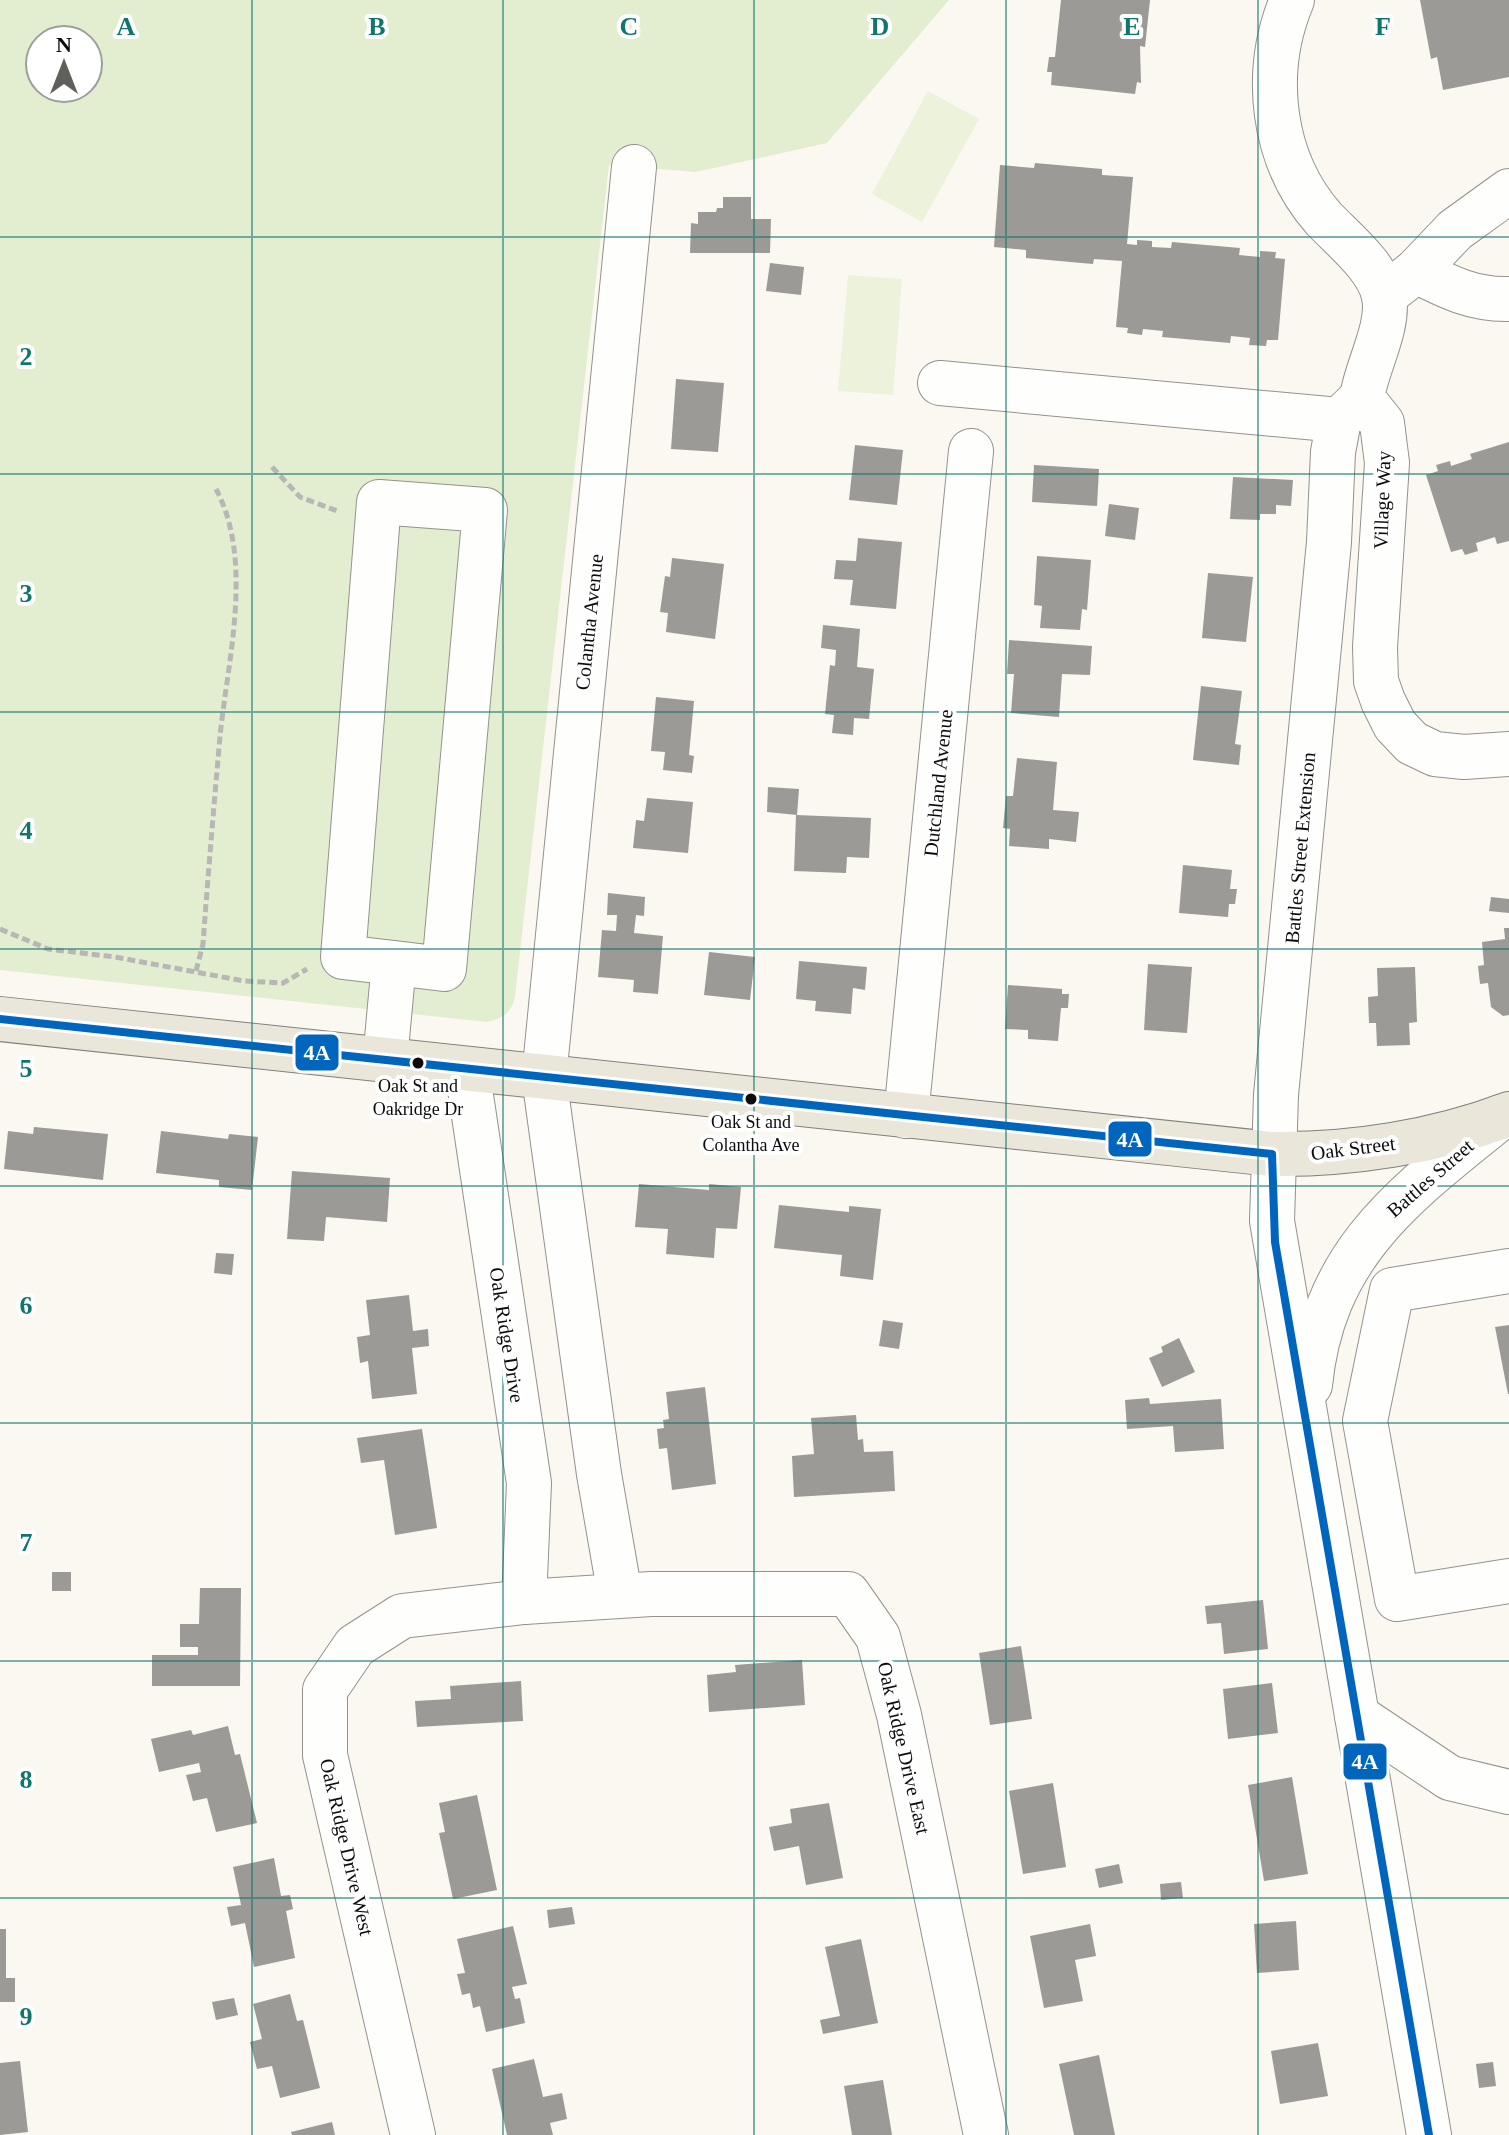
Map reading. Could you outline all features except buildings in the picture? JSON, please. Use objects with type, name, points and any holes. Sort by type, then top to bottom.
[{"type":"main road","name":"Oak Street","points":[[0,1019],[1272,1154],[1372,1148],[1435,1136],[1505,1115]]},
{"type":"street","points":[[1292,0],[1275,57],[1279,130],[1299,182],[1312,204],[1376,278],[1459,292],[1485,300],[1509,299]]},
{"type":"street","name":"Colantha Avenue","points":[[544,1077],[634,167]]},
{"type":"street","points":[[940,383],[1350,409],[1366,372],[1383,317],[1400,284],[1455,230],[1509,191]]},
{"type":"street","name":"Battles Street Extension","points":[[1272,1154],[1329,542],[1333,452],[1350,409]]},
{"type":"street","name":"Village Way","points":[[1350,409],[1382,423],[1387,463],[1375,647],[1376,681],[1383,701],[1395,725],[1412,743],[1435,754],[1464,757],[1509,754]]},
{"type":"street","name":"Dutchland Avenue","points":[[906,1116],[971,451]]},
{"type":"street","points":[[379,502],[485,510],[444,969],[343,957],[378,515],[379,502]]},
{"type":"street","points":[[385,1060],[394,963]]},
{"type":"street","name":"Oak Ridge Drive","points":[[467,1069],[529,1483],[524,1602]]},
{"type":"street","points":[[544,1077],[599,1474],[620,1595]]},
{"type":"street","name":"Battles Street","points":[[1307,1423],[1310,1380],[1321,1323],[1359,1246],[1409,1191],[1505,1115]]},
{"type":"street","name":"Battles Street","points":[[1272,1154],[1273,1232],[1429,2135]]},
{"type":"street","points":[[1509,1271],[1392,1290],[1365,1421],[1397,1599],[1509,1581]]},
{"type":"street","name":"Oak Ridge Drive East","points":[[620,1595],[848,1594],[878,1637],[899,1715],[986,2135]]},
{"type":"street","name":"Oak Ridge Drive West","points":[[413,2135],[325,1755],[325,1690],[355,1646],[402,1616],[620,1595]]},
{"type":"street","points":[[1357,1716],[1450,1778],[1509,1792]]},
{"type":"path","points":[[272,467],[289,487],[309,502],[340,512],[378,515]]},
{"type":"path","points":[[196,971],[203,944],[233,617],[232,535],[226,508],[216,489]]},
{"type":"path","points":[[0,929],[48,949],[244,981],[283,983],[296,977],[316,958],[343,957]]},
{"type":"green space","points":[[0,0],[949,0],[827,143],[696,172],[609,165],[515,996],[509,1011],[487,1022],[0,970]]},
{"type":"green space","points":[[928,91],[979,119],[922,222],[872,194]]},
{"type":"green space","points":[[848,275],[902,279],[893,395],[838,391]]},
{"type":"transit line","name":"4A","points":[[0,1019],[1272,1154],[1275,1242],[1429,2135]]},
{"type":"place","name":"Oak St and Oakridge Dr","points":[[418,1063]]},
{"type":"place","name":"Oak St and Colantha Ave","points":[[751,1099]]}]
